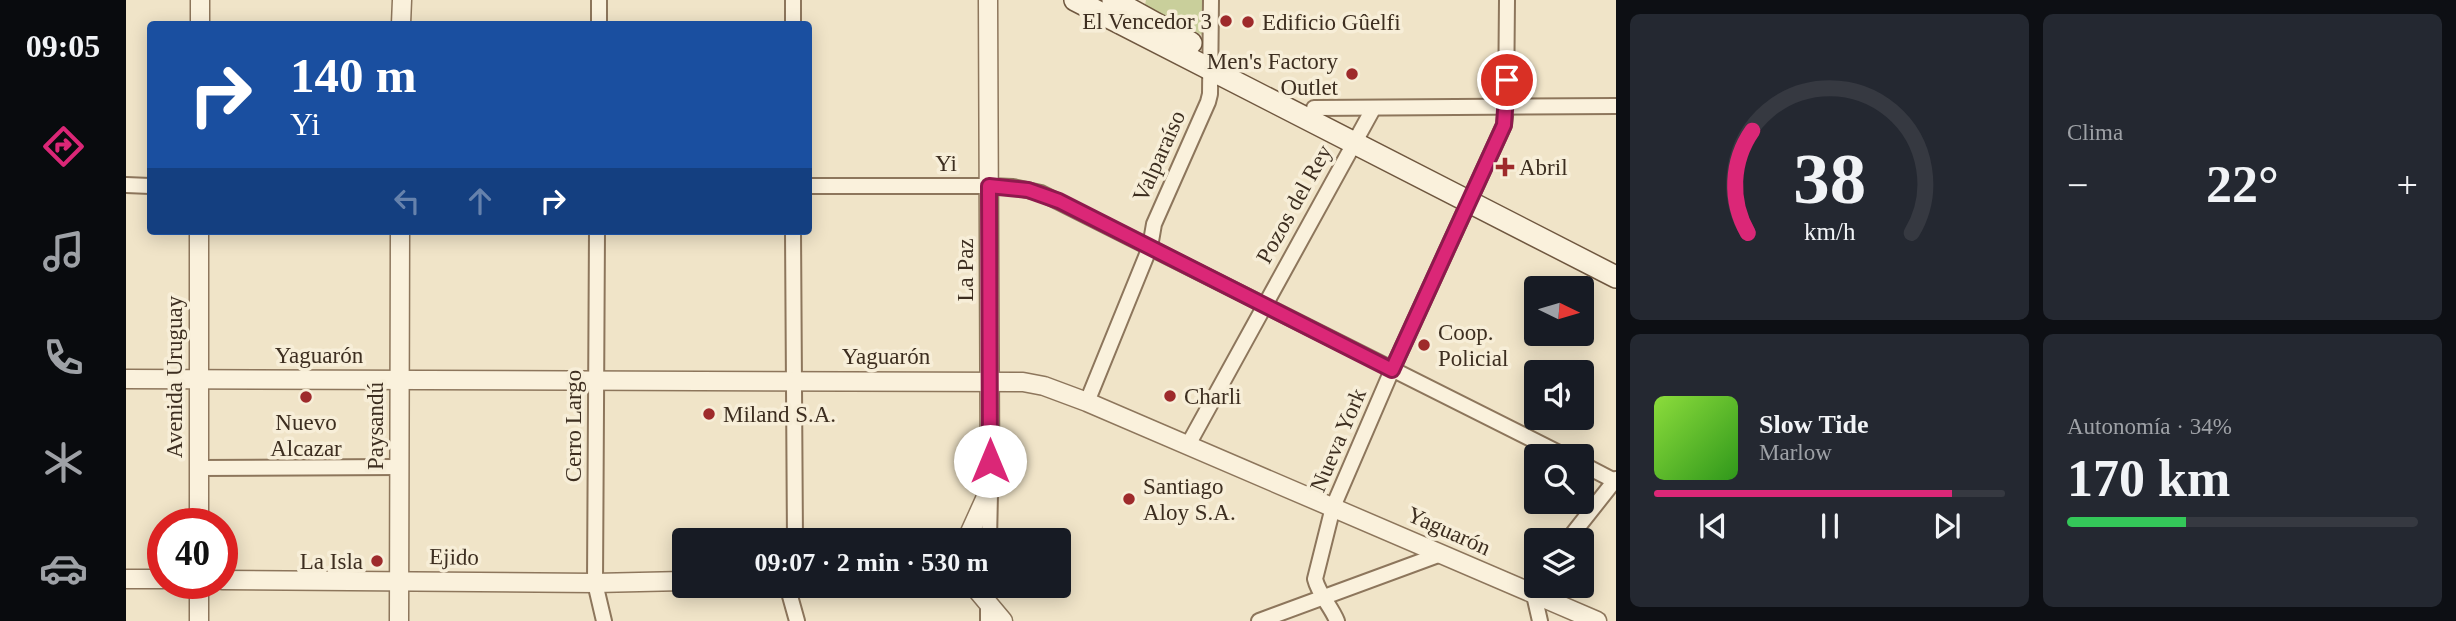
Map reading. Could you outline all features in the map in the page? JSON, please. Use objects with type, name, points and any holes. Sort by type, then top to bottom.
[{"type":"main road","points":[[1075,0],[1314,108],[1357,137]]},
{"type":"main road","points":[[1113,0],[1211,61],[1357,137],[1472,195],[1616,261]]},
{"type":"main road","points":[[1472,195],[1616,277]]},
{"type":"street","points":[[200,0],[200,21]]},
{"type":"street","points":[[401,21],[402,0]]},
{"type":"street","points":[[599,0],[599,21]]},
{"type":"street","points":[[793,0],[793,21]]},
{"type":"street","name":"La Paz","points":[[988,0],[989,528]]},
{"type":"street","name":"Valparaíso","points":[[1087,402],[1150,247],[1154,224],[1208,102],[1211,0]]},
{"type":"street","name":"Nueva York","points":[[1337,621],[1334,611],[1322,597],[1315,579],[1333,508],[1392,370],[1504,125],[1507,107],[1507,0]]},
{"type":"street","points":[[1314,108],[1616,106]]},
{"type":"street","name":"Pozos del Rey","points":[[1188,445],[1373,109]]},
{"type":"street","points":[[126,186],[147,186]]},
{"type":"street","name":"Yi","points":[[812,186],[989,186],[1013,187],[1041,193],[1541,444]]},
{"type":"street","name":"Avenida Uruguay","points":[[199,235],[199,508]]},
{"type":"street","name":"Paysandú","points":[[399,621],[400,235]]},
{"type":"street","name":"Cerro Largo","points":[[597,235],[595,583],[604,621]]},
{"type":"street","points":[[793,235],[794,528]]},
{"type":"street","name":"Yaguarón","points":[[126,379],[1023,382],[1044,386],[1087,402],[1441,554],[1524,583]]},
{"type":"street","points":[[199,468],[400,467]]},
{"type":"street","points":[[1577,528],[1615,480],[1594,470]]},
{"type":"street","points":[[972,528],[990,488]]},
{"type":"street","points":[[1259,621],[1441,554]]},
{"type":"street","points":[[126,579],[147,579]]},
{"type":"street","name":"Ejido","points":[[238,580],[672,581]]},
{"type":"street","points":[[791,598],[797,621]]},
{"type":"street","points":[[1537,598],[1540,621]]},
{"type":"street","name":"Yaguarón","points":[[1555,598],[1597,621]]},
{"type":"street","points":[[199,599],[199,621]]},
{"type":"street","points":[[988,613],[1003,621]]},
{"type":"green space","points":[[1146,0],[1202,0],[1202,35],[1145,5]]},
{"type":"place","name":"El Vencedor 3","points":[[1226,21]]},
{"type":"place","name":"Edificio Gûelfi","points":[[1248,22]]},
{"type":"place","name":"Men's Factory Outlet","points":[[1352,74]]},
{"type":"place","name":"Abril","points":[[1505,167]]},
{"type":"place","name":"Coop. Policial","points":[[1424,345]]},
{"type":"place","name":"Charli","points":[[1170,396]]},
{"type":"place","name":"Nuevo Alcazar","points":[[306,397]]},
{"type":"place","name":"Miland S.A.","points":[[709,414]]},
{"type":"place","name":"Santiago Aloy S.A.","points":[[1129,499]]},
{"type":"place","name":"La Isla","points":[[377,561]]},
{"type":"route","points":[[990,461],[989,186],[1028,190],[1059,201],[1392,370],[1504,125],[1507,80]]}]
